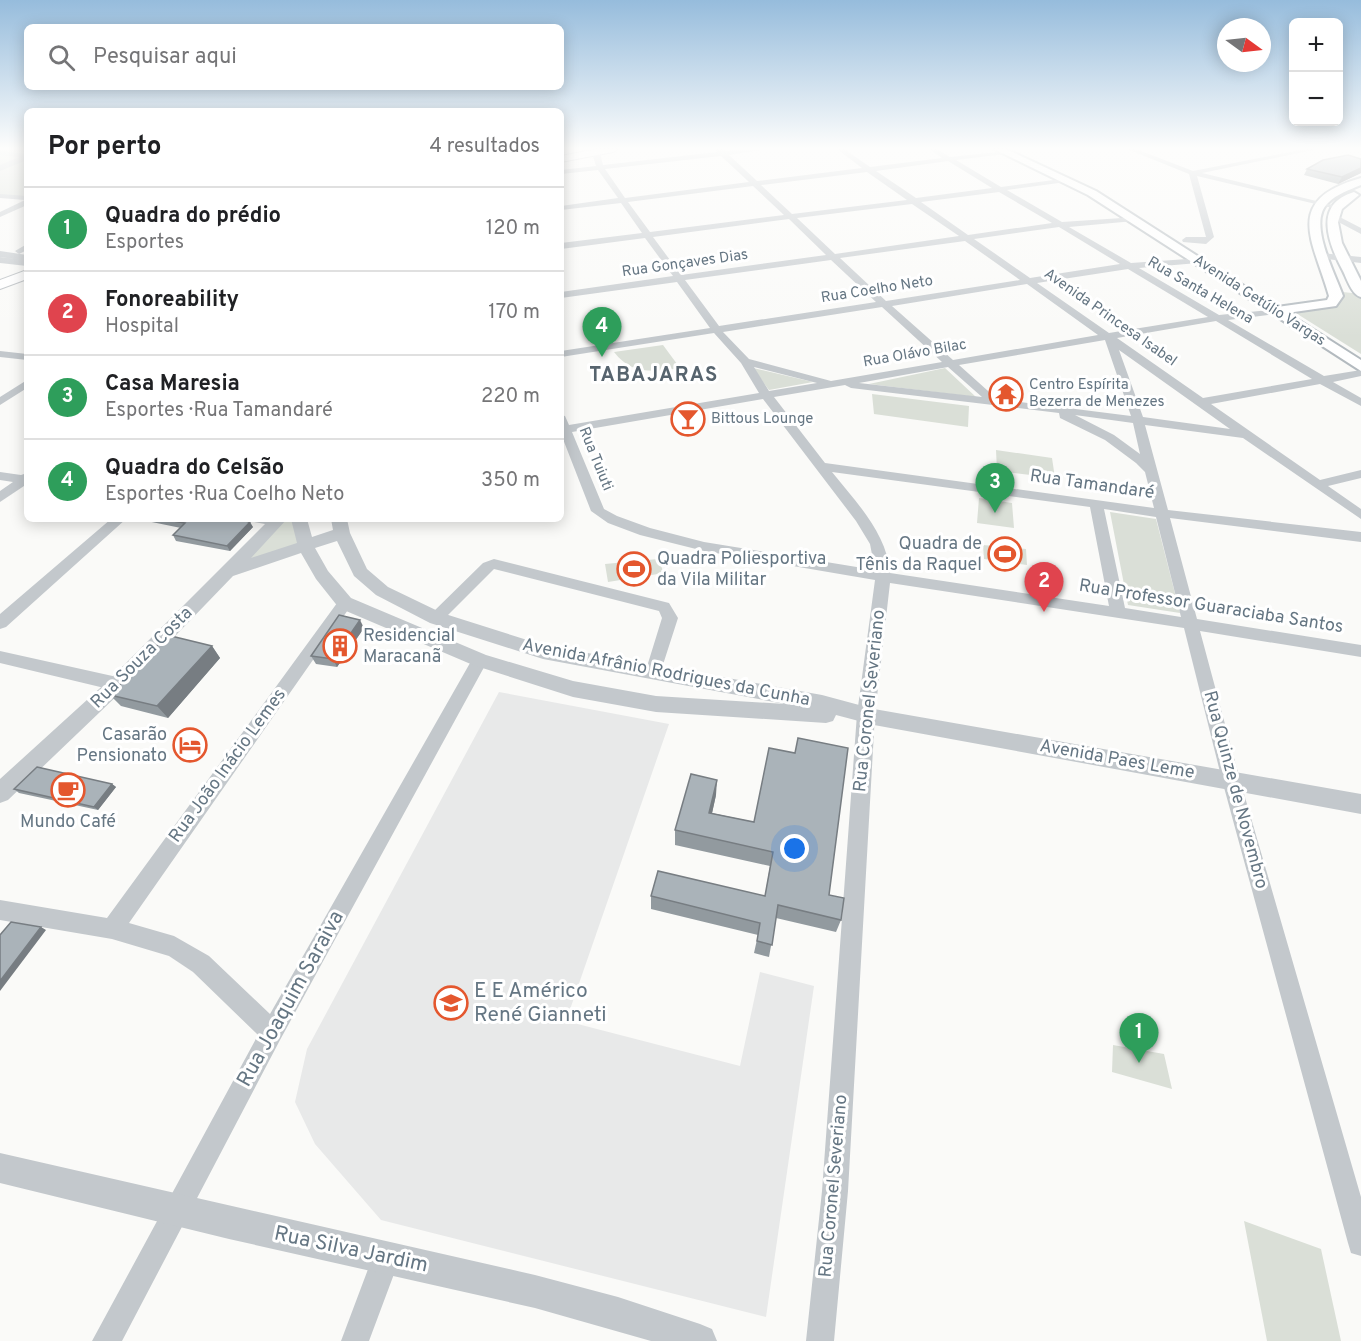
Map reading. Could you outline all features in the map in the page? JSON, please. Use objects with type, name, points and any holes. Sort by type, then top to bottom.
[{"type":"main road","name":"Avenida Getúlio Vargas","points":[[1124,212],[1361,367]]},
{"type":"main road","name":"Avenida Getúlio Vargas","points":[[1134,212],[1186,240],[1361,354]]},
{"type":"main road","points":[[1275,311],[1331,303],[1336,296],[1313,235],[1313,217],[1316,212]]},
{"type":"main road","points":[[1339,212],[1336,214],[1335,238],[1361,293]]},
{"type":"main road","points":[[0,285],[24,260]]},
{"type":"main road","points":[[0,297],[24,287]]},
{"type":"street","name":"Rua Coronel Severiano","points":[[631,212],[717,331],[745,361],[766,395],[862,519],[877,544],[882,560],[883,576],[868,716],[835,1191],[820,1341]]},
{"type":"street","points":[[785,212],[994,402]]},
{"type":"street","points":[[564,246],[833,212]]},
{"type":"street","name":"Avenida Princesa Isabel","points":[[929,212],[1361,515]]},
{"type":"street","name":"Rua Santa Helena","points":[[1035,212],[1361,403]]},
{"type":"street","points":[[1186,240],[1206,241],[1210,237],[1203,212]]},
{"type":"street","points":[[1333,212],[1361,231]]},
{"type":"street","points":[[1336,214],[1361,219]]},
{"type":"street","name":"Rua Gonçaves Dias","points":[[564,295],[1058,225],[1134,219]]},
{"type":"street","points":[[0,249],[24,259]]},
{"type":"street","points":[[0,254],[24,259]]},
{"type":"street","points":[[1321,256],[1361,260]]},
{"type":"street","points":[[0,260],[24,259]]},
{"type":"street","name":"Rua Coelho Neto","points":[[564,354],[1127,266],[1198,260]]},
{"type":"street","name":"Rua Olávo Bilac","points":[[564,426],[766,395],[1218,318],[1275,311]]},
{"type":"street","name":"Rua Quinze de Novembro","points":[[1109,337],[1138,420],[1231,780],[1361,1243]]},
{"type":"street","points":[[0,354],[24,357]]},
{"type":"street","points":[[745,361],[832,383],[1246,434]]},
{"type":"street","points":[[1202,402],[1361,374]]},
{"type":"street","points":[[0,402],[24,385]]},
{"type":"street","points":[[1046,408],[1116,442],[1149,469]]},
{"type":"street","name":"Rua Tuiuti","points":[[564,431],[598,511]]},
{"type":"street","name":"Rua Tamandaré","points":[[819,466],[1161,513],[1361,537]]},
{"type":"street","points":[[1319,484],[1361,474]]},
{"type":"street","points":[[0,476],[24,479]]},
{"type":"street","points":[[0,498],[24,480]]},
{"type":"street","points":[[1096,503],[1118,611]]},
{"type":"street","name":"Rua Professor Guaraciaba Santos","points":[[598,511],[621,523],[683,542],[883,576],[1191,622],[1361,651]]},
{"type":"street","points":[[0,623],[116,522]]},
{"type":"street","name":"Rua Souza Costa","points":[[0,793],[117,684],[277,522]]},
{"type":"street","name":"Avenida Afrânio Rodrigues da Cunha","points":[[300,522],[306,547],[322,575],[345,603],[480,660],[573,689],[656,704],[868,716]]},
{"type":"street","points":[[228,572],[306,547],[341,526]]},
{"type":"street","name":"Avenida Afrânio Rodrigues da Cunha","points":[[341,526],[360,572],[382,591],[436,618],[543,652],[868,716]]},
{"type":"street","points":[[436,618],[488,566],[494,564],[664,607],[670,618],[653,673]]},
{"type":"street","name":"Rua João Inácio Lemes","points":[[112,929],[345,603]]},
{"type":"street","points":[[0,657],[117,684]]},
{"type":"street","name":"Rua Joaquim Saraiva","points":[[106,1341],[272,1032],[480,660]]},
{"type":"street","name":"Avenida Paes Leme","points":[[868,716],[1361,804]]},
{"type":"street","points":[[0,910],[112,929],[174,947],[189,955],[272,1032]]},
{"type":"street","name":"Rua Silva Jardim","points":[[0,1168],[175,1211],[513,1285],[666,1328],[700,1341]]},
{"type":"street","points":[[355,1341],[386,1258]]},
{"type":"shaded area","points":[[1334,291],[1361,294],[1361,354],[1291,310],[1331,303]]},
{"type":"shaded area","points":[[663,345],[680,368],[644,370],[628,365],[614,352]]},
{"type":"shaded area","points":[[753,368],[813,382],[769,390]]},
{"type":"shaded area","points":[[945,368],[976,397],[869,384]]},
{"type":"shaded area","points":[[872,394],[969,406],[968,427],[874,414]]},
{"type":"shaded area","points":[[996,450],[1052,458],[1055,478],[997,471]]},
{"type":"shaded area","points":[[979,498],[1012,503],[1014,528],[977,523]]},
{"type":"shaded area","points":[[1110,512],[1156,519],[1180,613],[1128,605]]},
{"type":"shaded area","points":[[280,522],[296,522],[304,547],[245,564]]},
{"type":"shaded area","name":"Quadra de Tênis da Raquel","points":[[983,545],[1026,549],[1027,565],[984,559]]},
{"type":"shaded area","name":"Quadra Poliesportiva da Vila Militar","points":[[658,559],[664,573],[608,582],[605,564]]},
{"type":"shaded area","name":"E E Américo René Gianneti","points":[[499,692],[669,724],[566,1021],[740,1066],[760,972],[814,986],[766,1317],[381,1220],[315,1144],[295,1102],[307,1049]]},
{"type":"shaded area","points":[[1113,1045],[1164,1054],[1172,1089],[1112,1072]]},
{"type":"shaded area","points":[[1244,1221],[1321,1249],[1341,1341],[1267,1341]]},
{"type":"building","points":[[179,522],[250,522],[227,546],[173,535],[185,523]]},
{"type":"building","points":[[339,615],[360,620],[333,659],[311,656]]},
{"type":"building","points":[[167,635],[212,646],[157,706],[110,695]]},
{"type":"building","points":[[798,738],[848,748],[829,895],[844,898],[841,920],[778,905],[772,945],[757,941],[760,923],[651,896],[658,871],[765,896],[773,852],[675,830],[691,774],[717,780],[709,813],[754,822],[769,748],[795,753]]},
{"type":"building","name":"Mundo Café","points":[[37,767],[112,784],[94,807],[14,789]]},
{"type":"building","points":[[11,922],[41,927],[0,981],[0,935]]},
{"type":"place","name":"Quadra do Celsão","points":[[602,357]]},
{"type":"place","name":"Centro Espírita Bezerra de Menezes","points":[[1006,394]]},
{"type":"place","name":"Bittous Lounge","points":[[688,419]]},
{"type":"place","name":"Casa Maresia","points":[[995,513]]},
{"type":"place","name":"Quadra de Tênis da Raquel","points":[[1005,554]]},
{"type":"place","name":"Quadra Poliesportiva da Vila Militar","points":[[634,569]]},
{"type":"place","name":"Fonoreability","points":[[1044,612]]},
{"type":"place","name":"Residencial Maracanã","points":[[340,646]]},
{"type":"place","name":"Casarão Pensionato","points":[[190,745]]},
{"type":"place","name":"Mundo Café","points":[[68,790]]},
{"type":"place","name":"E E Américo René Gianneti","points":[[451,1003]]},
{"type":"place","name":"Quadra do prédio","points":[[1139,1063]]},
{"type":"district","name":"TABAJARAS","points":[[654,376]]}]
